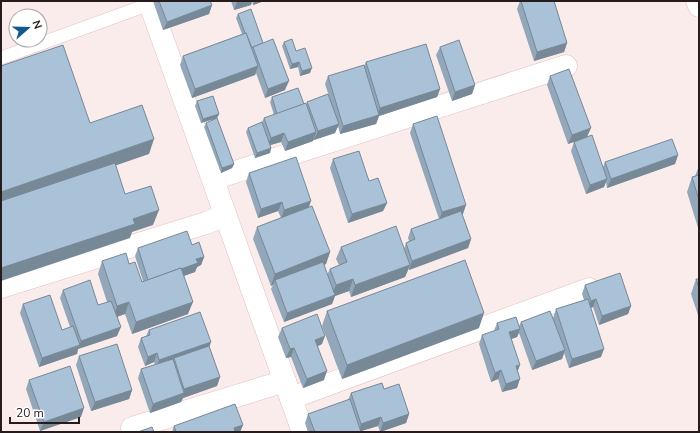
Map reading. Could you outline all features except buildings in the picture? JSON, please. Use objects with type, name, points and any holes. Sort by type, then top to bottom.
[{"type":"street","points":[[697,1],[699,6]]},
{"type":"street","points":[[150,2],[303,432]]},
{"type":"street","points":[[213,179],[566,66]]},
{"type":"street","points":[[1,287],[192,227],[225,215]]},
{"type":"street","points":[[132,428],[288,390],[589,289]]},
{"type":"lane","points":[[1,58],[150,2]]}]
